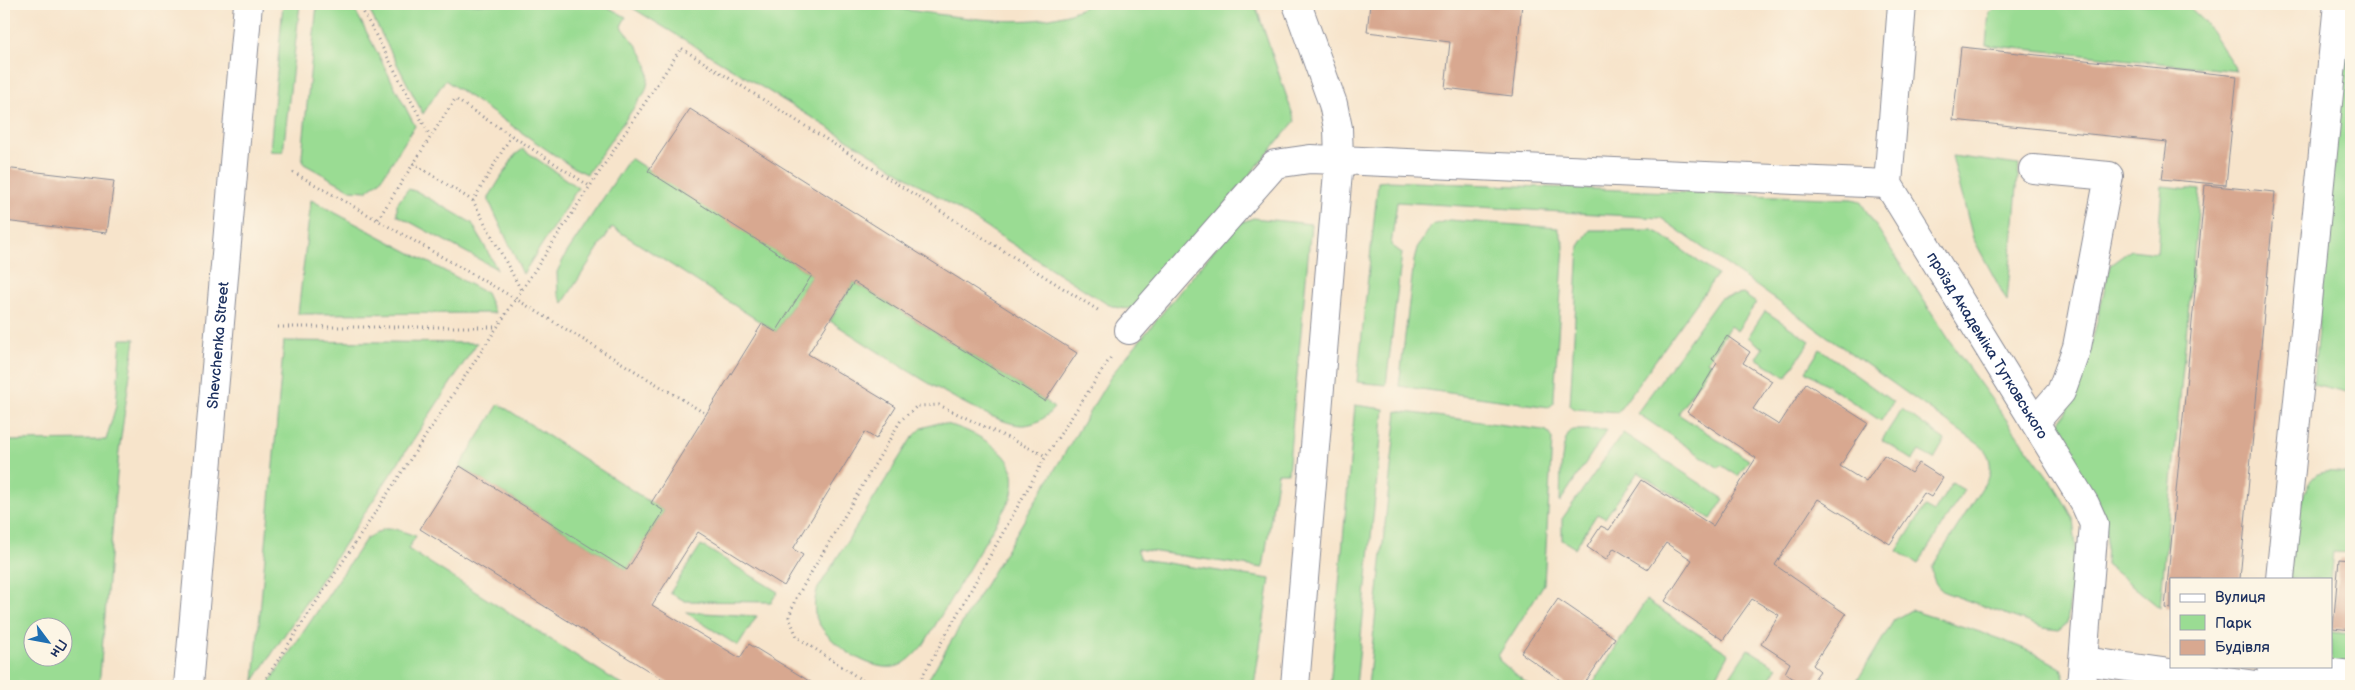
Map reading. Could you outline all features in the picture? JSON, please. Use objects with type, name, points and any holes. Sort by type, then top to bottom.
[{"type":"street","name":"Shevchenka Street","points":[[188,686],[248,4]]},
{"type":"street","points":[[1295,686],[1339,160],[1338,128],[1333,104],[1297,4]]},
{"type":"street","points":[[1129,330],[1275,164],[1310,160],[1339,160],[1888,184],[1902,4]]},
{"type":"street","points":[[2280,578],[2338,4]]},
{"type":"street","points":[[2033,169],[2109,176],[2077,347],[2061,392],[2035,422]]},
{"type":"street","name":"проїзд Академіка Тутковського","points":[[1888,184],[2085,504],[2094,524],[2083,674]]},
{"type":"street","points":[[2083,674],[2265,686],[2270,668]]},
{"type":"street","points":[[2289,668],[2351,675]]},
{"type":"path","points":[[359,4],[430,136]]},
{"type":"path","points":[[261,686],[681,48],[1129,330],[1046,456],[918,686]]},
{"type":"path","points":[[378,219],[455,99],[591,187]]},
{"type":"path","points":[[473,201],[511,136]]},
{"type":"path","points":[[413,163],[473,201],[522,290]]},
{"type":"path","points":[[293,172],[516,299],[706,414]]},
{"type":"path","points":[[278,327],[497,327]]},
{"type":"path","points":[[871,686],[797,637],[789,617],[794,600],[901,420],[916,406],[939,406],[1046,456]]},
{"type":"green space","points":[[283,4],[300,4],[283,152],[270,151]]},
{"type":"green space","points":[[317,4],[352,4],[415,126],[380,181],[366,191],[351,190],[304,164],[302,155]]},
{"type":"green space","points":[[366,4],[602,4],[626,17],[621,26],[644,56],[647,64],[648,82],[645,92],[587,174],[572,167],[445,80],[423,114]]},
{"type":"green space","points":[[626,4],[846,4],[1005,21],[1036,20],[1065,15],[1089,4],[1255,4],[1295,121],[1141,305],[1128,309],[1120,308],[1107,304],[868,152]]},
{"type":"green space","points":[[2004,4],[2186,4],[2206,23],[2237,71],[1986,45],[1989,12]]},
{"type":"green space","points":[[2346,25],[2351,26],[2351,393],[2313,384]]},
{"type":"green space","points":[[523,149],[578,188],[523,274],[489,201],[489,197],[515,155]]},
{"type":"green space","points":[[1952,156],[2019,165],[2007,301],[1973,238]]},
{"type":"green space","points":[[630,158],[812,275],[776,332],[612,227],[563,303],[558,294],[557,272],[566,254]]},
{"type":"green space","points":[[1378,182],[1853,199],[1860,201],[1957,352],[2056,488],[2073,518],[2076,549],[2067,624],[2058,630],[2044,628],[1944,592],[1935,581],[1932,567],[1990,475],[1989,459],[1981,446],[1661,218],[1397,202],[1391,245],[1402,253],[1386,385],[1357,382]]},
{"type":"green space","points":[[2162,186],[2200,190],[2160,608],[2106,564],[2105,516],[2054,431],[2065,414],[2082,374],[2110,265],[2131,250],[2157,253]]},
{"type":"green space","points":[[408,189],[418,192],[472,223],[497,269],[397,215],[397,204]]},
{"type":"green space","points":[[311,200],[486,293],[495,313],[298,314]]},
{"type":"green space","points":[[1253,218],[1311,224],[1288,473],[1278,473],[1263,568],[1137,549],[1141,559],[1270,579],[1254,686],[929,686],[929,678],[1113,373],[1228,233],[1240,223]]},
{"type":"green space","points":[[1449,220],[1558,228],[1564,245],[1554,403],[1549,407],[1399,386],[1417,248],[1432,225]]},
{"type":"green space","points":[[1590,230],[1652,230],[1659,233],[1717,275],[1618,412],[1574,409],[1570,406],[1579,246]]},
{"type":"green space","points":[[854,282],[1054,408],[1045,417],[1034,423],[1025,425],[1008,422],[984,413],[957,399],[898,364],[830,321]]},
{"type":"green space","points":[[1743,294],[1756,303],[1737,331],[1730,326],[1707,361],[1711,364],[1678,414],[1749,460],[1738,476],[1721,465],[1719,468],[1637,413],[1720,298]]},
{"type":"green space","points":[[1765,311],[1810,341],[1786,377],[1756,358],[1763,348],[1748,337]]},
{"type":"green space","points":[[121,339],[135,339],[119,451],[99,686],[4,686],[4,441],[106,440],[116,406]]},
{"type":"green space","points":[[284,341],[477,343],[254,681]]},
{"type":"green space","points":[[1820,349],[1893,402],[1881,421],[1806,371]]},
{"type":"green space","points":[[499,404],[664,511],[627,570],[460,466]]},
{"type":"green space","points":[[1355,405],[1384,409],[1356,686],[1330,686]]},
{"type":"green space","points":[[1902,409],[1945,440],[1934,459],[1919,451],[1913,460],[1882,440]]},
{"type":"green space","points":[[1397,411],[1543,430],[1547,431],[1552,439],[1544,584],[1498,656],[1500,661],[1530,686],[1368,686]]},
{"type":"green space","points":[[938,423],[957,427],[978,436],[1005,457],[1012,468],[1013,485],[1011,498],[924,644],[903,664],[894,667],[884,667],[860,659],[828,636],[816,617],[815,600],[817,590],[911,439],[922,428]]},
{"type":"green space","points":[[1572,430],[1607,430],[1560,502],[1563,453],[1568,435]]},
{"type":"green space","points":[[1623,433],[1724,499],[1711,519],[1638,472],[1605,518],[1597,514],[1575,548],[1562,540],[1562,519]]},
{"type":"green space","points":[[2351,463],[2351,553],[2333,552],[2330,578],[2289,578],[2296,523],[2304,493],[2310,482],[2316,475],[2324,472],[2350,473]]},
{"type":"green space","points":[[1952,483],[1964,490],[1918,564],[1897,551],[1925,507],[1934,512]]},
{"type":"green space","points":[[384,529],[395,529],[416,536],[408,549],[624,686],[267,686],[366,539]]},
{"type":"green space","points":[[701,545],[778,592],[771,602],[685,601],[670,593]]},
{"type":"green space","points":[[1646,600],[1729,654],[1711,686],[1591,686]]},
{"type":"green space","points":[[1911,610],[1988,635],[2044,658],[2061,668],[2067,686],[1854,686],[1894,620]]},
{"type":"green space","points":[[685,612],[757,616],[738,646]]},
{"type":"green space","points":[[2332,632],[2351,634],[2351,665],[2332,663]]},
{"type":"green space","points":[[1748,649],[1777,667],[1770,678],[1782,686],[1724,686]]},
{"type":"building","points":[[1370,4],[1522,4],[1512,96],[1445,88],[1450,42],[1367,32]]},
{"type":"building","points":[[1961,47],[2237,76],[2226,185],[2162,179],[2167,142],[1953,120]]},
{"type":"building","points":[[690,109],[1077,353],[1045,401],[854,282],[808,354],[896,407],[876,439],[865,432],[793,549],[803,555],[784,586],[698,532],[652,605],[740,658],[749,644],[817,686],[673,686],[420,529],[460,466],[627,570],[664,511],[651,503],[762,324],[776,332],[812,275],[648,171]]},
{"type":"building","points":[[4,168],[114,181],[107,233],[4,221]]},
{"type":"building","points":[[2205,185],[2275,192],[2240,578],[2170,578],[2170,609],[2165,608]]},
{"type":"building","points":[[1727,336],[1750,352],[1743,363],[1772,381],[1753,409],[1779,425],[1806,383],[1868,423],[1840,466],[1866,482],[1884,455],[1911,473],[1919,463],[1943,478],[1931,497],[1924,493],[1890,544],[1818,499],[1775,565],[1846,614],[1813,665],[1820,671],[1809,686],[1804,686],[1785,673],[1790,663],[1761,644],[1779,615],[1752,599],[1723,640],[1665,601],[1692,560],[1666,543],[1648,569],[1614,548],[1606,560],[1587,547],[1601,526],[1609,530],[1642,480],[1713,526],[1756,458],[1687,412],[1717,363],[1712,359]]},
{"type":"building","points":[[2339,559],[2351,560],[2351,630],[2333,628]]},
{"type":"building","points":[[1558,599],[1615,638],[1583,686],[1569,686],[1521,653]]}]
